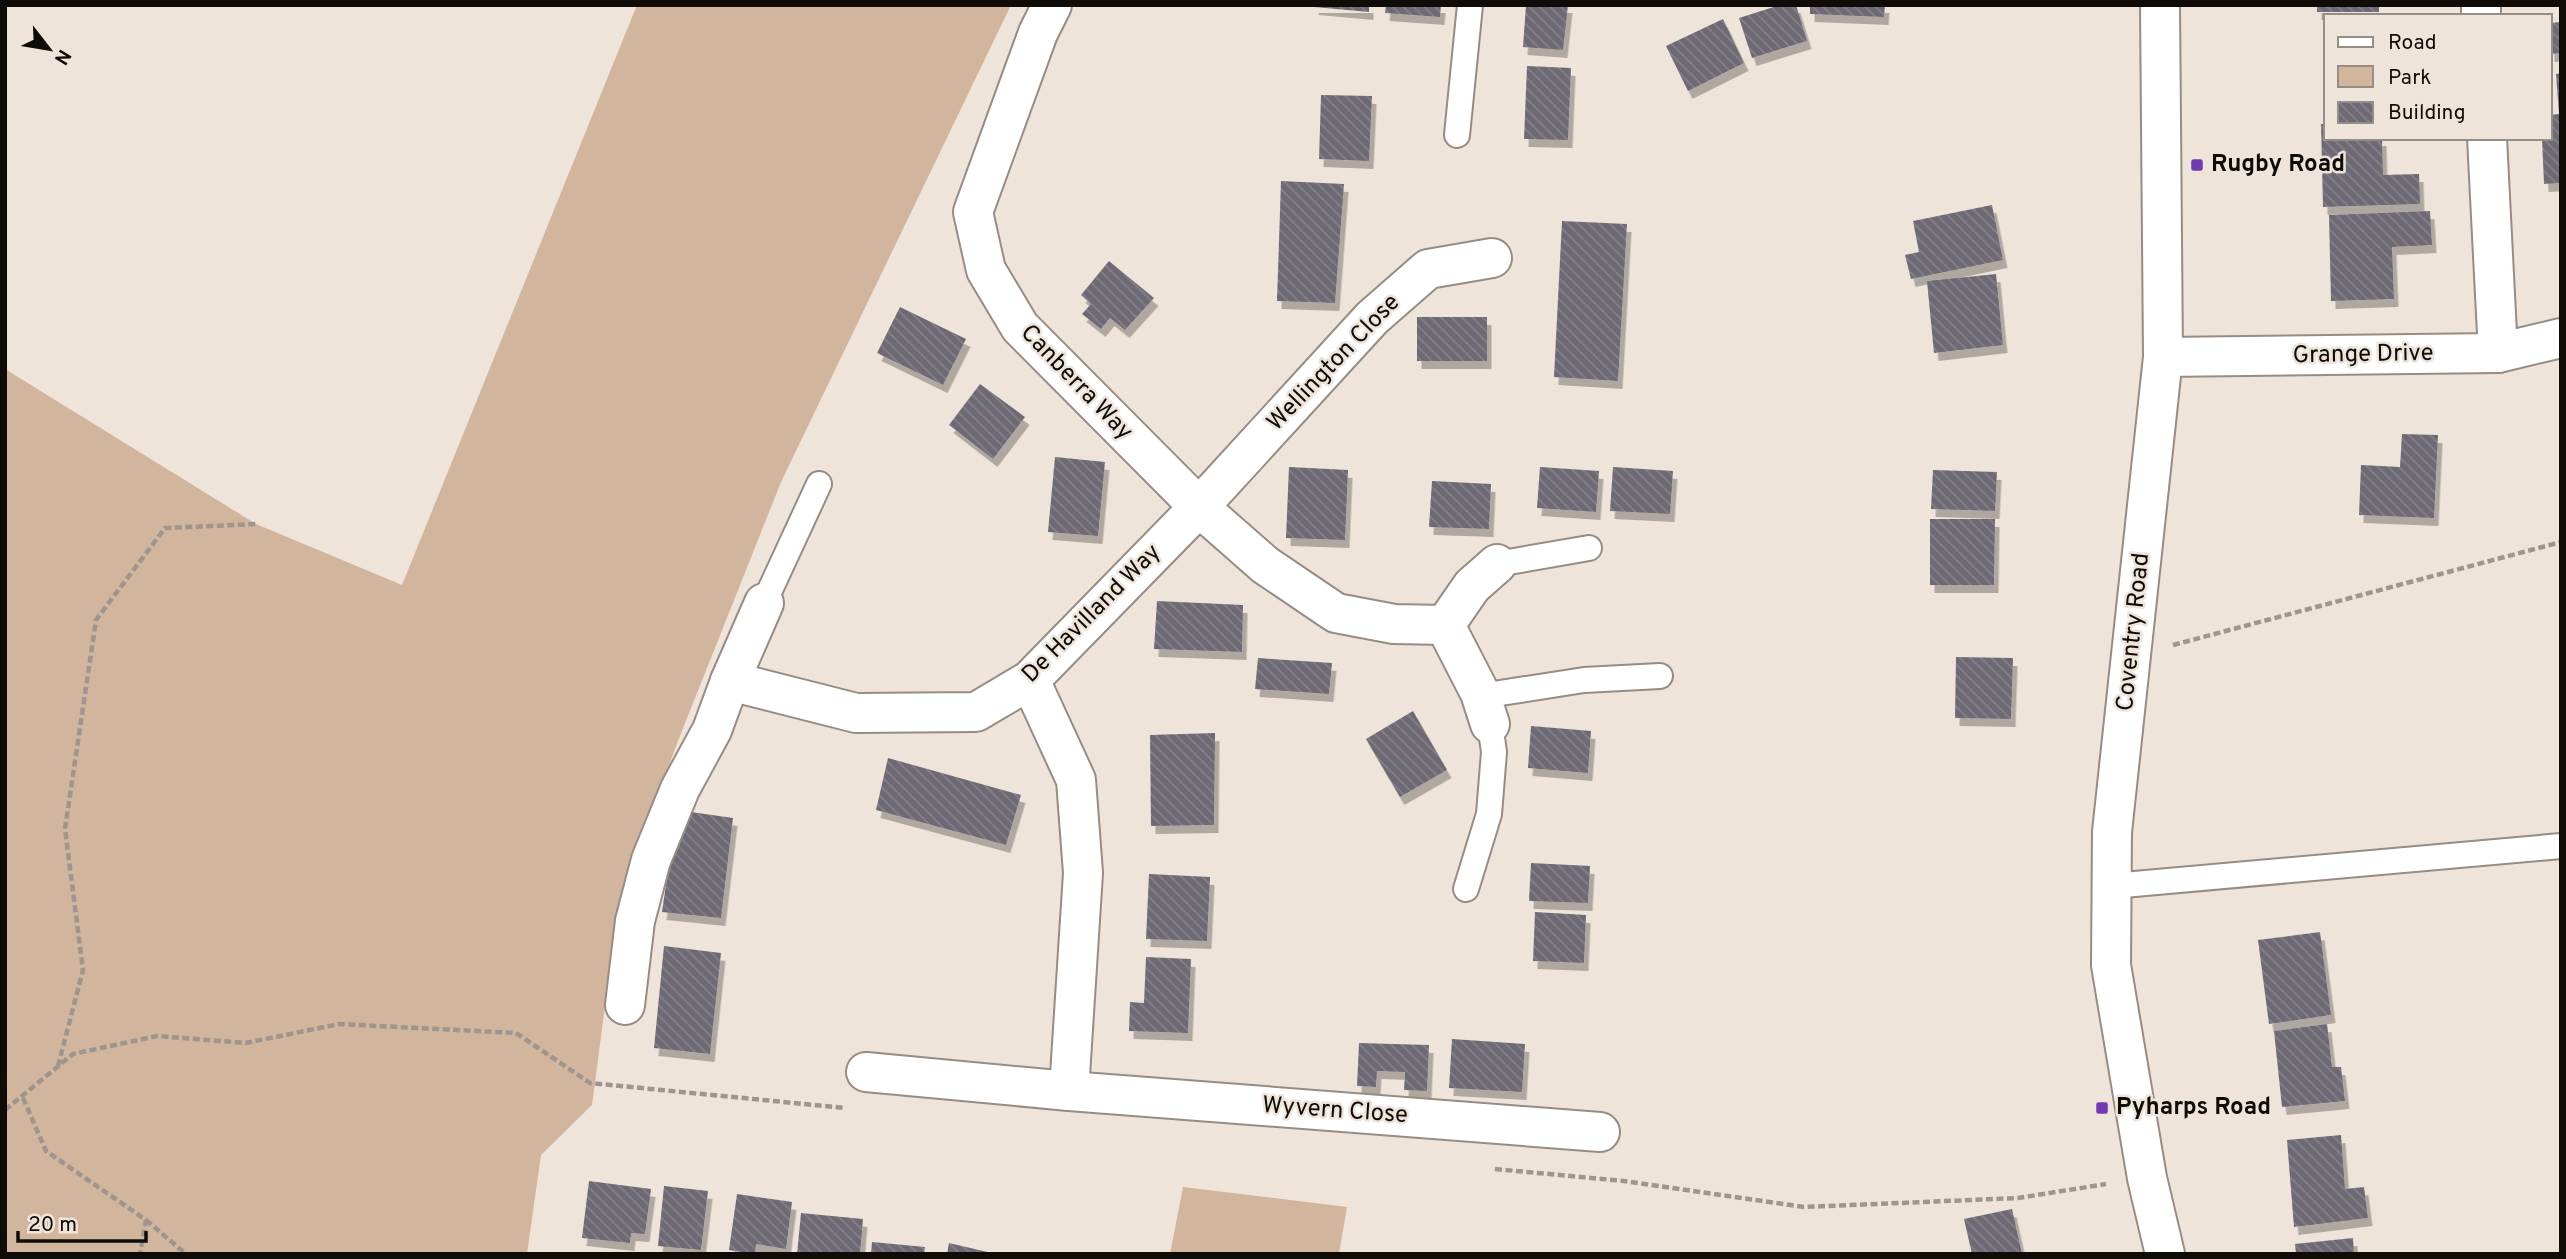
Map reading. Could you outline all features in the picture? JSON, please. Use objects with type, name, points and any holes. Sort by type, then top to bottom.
[{"type":"street","name":"Canberra Way","points":[[1052,5],[1038,33],[973,212],[986,270],[1020,327],[1199,507],[1265,565],[1336,613],[1394,624],[1446,625]]},
{"type":"street","name":"Coventry Road","points":[[2160,5],[2163,357],[2112,832],[2111,965],[2147,1178],[2165,1254]]},
{"type":"street","points":[[2487,140],[2498,353]]},
{"type":"street","name":"Wellington Close","points":[[1199,507],[1372,318],[1428,269],[1492,258]]},
{"type":"street","name":"Grange Drive","points":[[2163,357],[2498,353],[2561,338]]},
{"type":"street","name":"De Havilland Way","points":[[730,681],[856,713],[976,712],[1030,680],[1199,507]]},
{"type":"street","points":[[1486,710],[1446,625],[1472,586],[1497,564]]},
{"type":"street","points":[[625,1006],[635,921],[651,860],[680,789],[712,730],[764,603]]},
{"type":"street","points":[[1030,680],[1076,780],[1083,873],[1069,1091]]},
{"type":"street","name":"Wyvern Close","points":[[866,1072],[1069,1091],[1601,1132]]},
{"type":"lane","points":[[1457,135],[1470,5]]},
{"type":"lane","points":[[764,603],[819,484]]},
{"type":"lane","points":[[1497,564],[1589,548]]},
{"type":"lane","points":[[1466,889],[1489,814],[1494,752],[1486,710],[1584,680],[1660,676]]},
{"type":"lane","points":[[2112,886],[2561,846]]},
{"type":"path","points":[[58,1067],[83,970],[65,829],[96,620],[165,528],[256,524]]},
{"type":"path","points":[[2131,656],[2561,542]]},
{"type":"path","points":[[23,1098],[46,1151],[146,1220],[187,1254]]},
{"type":"path","points":[[140,1254],[146,1220]]},
{"type":"green space","points":[[637,5],[1011,5],[781,482],[676,746],[618,907],[592,1105],[541,1155],[527,1254],[5,1254],[5,369],[256,524],[402,585]]},
{"type":"green space","points":[[1183,1187],[1347,1207],[1339,1254],[1170,1254]]},
{"type":"building","points":[[1369,5],[1369,12],[1314,7]]},
{"type":"building","points":[[1386,5],[1441,5],[1440,17],[1385,13]]},
{"type":"building","points":[[1526,5],[1568,5],[1563,50],[1523,47]]},
{"type":"building","points":[[1780,5],[1796,5],[1807,41],[1752,58],[1739,18]]},
{"type":"building","points":[[1810,5],[1885,5],[1884,17],[1810,14]]},
{"type":"building","points":[[2317,5],[2379,5],[2379,12],[2317,12]]},
{"type":"building","points":[[1723,19],[1744,63],[1688,91],[1666,46]]},
{"type":"building","points":[[2561,22],[2561,53],[2552,54],[2552,23]]},
{"type":"building","points":[[1527,66],[1571,68],[1568,140],[1524,139]]},
{"type":"building","points":[[2561,73],[2561,183],[2544,184],[2542,140],[2552,140],[2552,115],[2559,114],[2556,74]]},
{"type":"building","points":[[1321,95],[1372,96],[1369,161],[1319,159]]},
{"type":"building","points":[[2321,124],[2324,124],[2324,140],[2382,140],[2383,175],[2419,174],[2420,204],[2323,207]]},
{"type":"building","points":[[1281,181],[1344,184],[1335,303],[1277,301]]},
{"type":"building","points":[[1992,205],[2003,260],[1911,279],[1905,255],[1919,252],[1913,221]]},
{"type":"building","points":[[2430,211],[2432,245],[2392,247],[2394,299],[2331,301],[2329,215]]},
{"type":"building","points":[[1562,221],[1627,224],[1618,381],[1554,377]]},
{"type":"building","points":[[1109,261],[1154,298],[1125,330],[1110,318],[1101,329],[1082,314],[1091,304],[1081,295]]},
{"type":"building","points":[[1996,274],[2003,345],[1934,353],[1927,281]]},
{"type":"building","points":[[900,307],[966,339],[943,385],[877,353]]},
{"type":"building","points":[[1417,317],[1487,317],[1487,361],[1417,361]]},
{"type":"building","points":[[980,384],[1025,417],[993,459],[949,425]]},
{"type":"building","points":[[2402,434],[2438,435],[2434,518],[2359,515],[2361,465],[2400,467]]},
{"type":"building","points":[[1055,457],[1105,462],[1098,536],[1048,532]]},
{"type":"building","points":[[1289,467],[1348,470],[1345,540],[1286,538]]},
{"type":"building","points":[[1540,467],[1599,471],[1596,512],[1537,508]]},
{"type":"building","points":[[1613,467],[1673,471],[1670,514],[1610,511]]},
{"type":"building","points":[[1933,470],[1997,472],[1995,511],[1931,509]]},
{"type":"building","points":[[1432,481],[1491,484],[1489,529],[1429,527]]},
{"type":"building","points":[[1930,519],[1995,519],[1994,585],[1930,585]]},
{"type":"building","points":[[1157,601],[1243,605],[1242,652],[1154,649]]},
{"type":"building","points":[[1956,657],[2013,658],[2011,719],[1955,718]]},
{"type":"building","points":[[1258,658],[1332,663],[1329,694],[1255,689]]},
{"type":"building","points":[[1413,711],[1447,770],[1400,797],[1366,739]]},
{"type":"building","points":[[1531,726],[1591,731],[1588,773],[1528,768]]},
{"type":"building","points":[[1215,733],[1214,825],[1151,826],[1150,735]]},
{"type":"building","points":[[888,758],[1021,795],[1006,845],[876,810]]},
{"type":"building","points":[[677,810],[733,818],[721,918],[662,912]]},
{"type":"building","points":[[1531,863],[1590,866],[1588,903],[1529,901]]},
{"type":"building","points":[[1149,874],[1210,877],[1207,941],[1146,939]]},
{"type":"building","points":[[1535,912],[1586,915],[1584,963],[1533,961]]},
{"type":"building","points":[[2320,932],[2331,1015],[2269,1024],[2258,940]]},
{"type":"building","points":[[664,946],[721,953],[710,1054],[654,1048]]},
{"type":"building","points":[[1146,957],[1191,959],[1188,1033],[1129,1031],[1130,1002],[1144,1003]]},
{"type":"building","points":[[2327,1024],[2332,1067],[2341,1067],[2345,1101],[2282,1107],[2274,1031]]},
{"type":"building","points":[[1452,1039],[1525,1044],[1522,1092],[1449,1088]]},
{"type":"building","points":[[1359,1043],[1429,1045],[1427,1091],[1404,1090],[1405,1072],[1377,1071],[1376,1087],[1357,1086]]},
{"type":"building","points":[[2341,1135],[2345,1189],[2364,1187],[2368,1218],[2294,1227],[2287,1140]]},
{"type":"building","points":[[589,1181],[651,1189],[645,1234],[631,1233],[630,1243],[582,1238]]},
{"type":"building","points":[[664,1186],[708,1191],[701,1250],[658,1246]]},
{"type":"building","points":[[737,1194],[792,1202],[786,1249],[756,1244],[755,1254],[729,1250]]},
{"type":"building","points":[[2012,1209],[2022,1254],[1972,1254],[1964,1219]]},
{"type":"building","points":[[801,1213],[863,1219],[860,1254],[797,1254]]},
{"type":"building","points":[[2353,1238],[2354,1254],[2296,1254],[2295,1244]]},
{"type":"building","points":[[872,1242],[925,1247],[924,1254],[871,1254]]},
{"type":"building","points":[[949,1243],[992,1253],[992,1254],[947,1254]]},
{"type":"place","name":"Rugby Road","points":[[2197,165]]},
{"type":"place","name":"Pyharps Road","points":[[2102,1108]]}]
